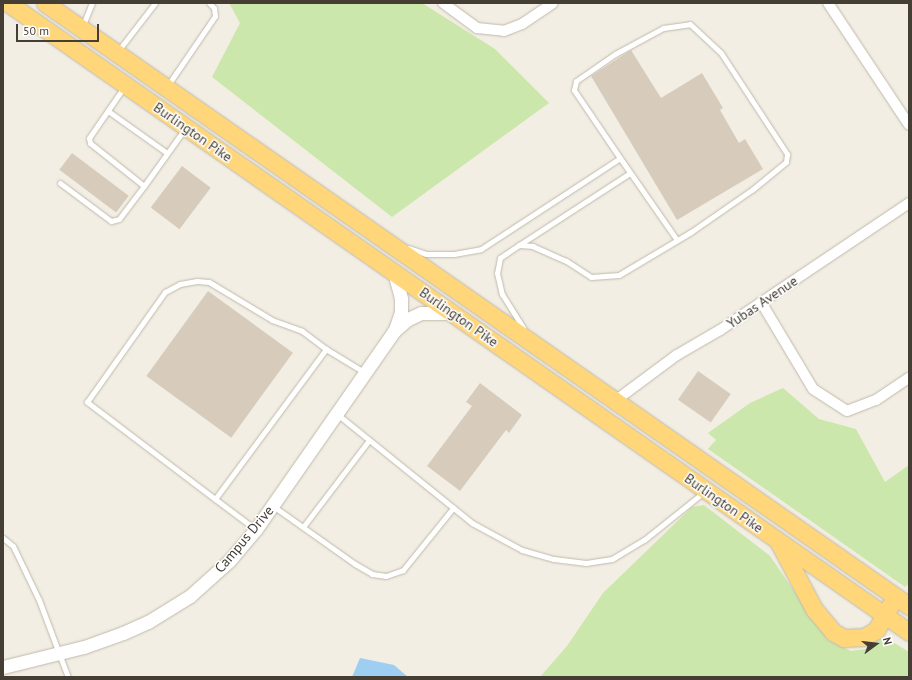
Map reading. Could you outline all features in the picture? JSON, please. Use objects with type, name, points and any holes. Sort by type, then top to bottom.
[{"type":"highway","name":"Burlington Pike","points":[[8,3],[898,624]]},
{"type":"highway","name":"Burlington Pike","points":[[45,3],[615,401],[903,599]]},
{"type":"highway","points":[[777,539],[814,609],[834,632],[844,638],[864,637],[876,630],[898,624],[898,614],[903,599]]},
{"type":"street","points":[[443,3],[477,28],[504,31],[522,24],[553,3]]},
{"type":"street","points":[[828,3],[909,125]]},
{"type":"street","name":"Yubas Avenue","points":[[615,401],[677,355],[761,302],[909,203]]},
{"type":"street","name":"Campus Drive","points":[[3,667],[109,639],[163,613],[207,582],[256,529],[394,331],[401,312],[402,299],[394,272]]},
{"type":"street","points":[[761,302],[813,389],[847,411],[876,400],[909,378]]},
{"type":"street","name":"Campus Drive","points":[[394,331],[408,319],[421,313],[452,313]]},
{"type":"lane","points":[[82,28],[92,3]]},
{"type":"lane","points":[[117,53],[156,3]]},
{"type":"lane","points":[[167,87],[215,16],[214,8],[209,3]]},
{"type":"lane","points":[[519,245],[533,246],[566,261],[591,277],[619,275],[677,240],[753,189],[786,162],[787,154],[721,53],[690,24],[662,28],[615,54],[576,81],[574,90],[677,240]]},
{"type":"lane","points":[[125,85],[89,138],[90,143],[144,186]]},
{"type":"lane","points":[[108,111],[167,153]]},
{"type":"lane","points":[[60,183],[111,221],[119,219],[186,127]]},
{"type":"lane","points":[[386,241],[433,254],[454,254],[481,249],[620,158]]},
{"type":"lane","points":[[542,350],[517,321],[502,294],[497,273],[500,258],[630,173]]},
{"type":"lane","points":[[256,529],[87,402],[165,292],[180,284],[197,281],[209,282],[272,320],[302,331],[326,349],[365,373]]},
{"type":"lane","points":[[215,499],[326,349]]},
{"type":"lane","points":[[337,413],[472,523],[522,550],[554,559],[586,563],[612,559],[644,540],[706,490]]},
{"type":"lane","points":[[303,527],[369,440]]},
{"type":"lane","points":[[272,505],[355,564],[372,574],[386,576],[403,570],[453,508]]},
{"type":"lane","points":[[3,538],[13,546],[39,600],[68,677]]},
{"type":"green space","points":[[229,3],[422,3],[495,49],[549,103],[392,217],[212,77],[240,23]]},
{"type":"green space","points":[[783,388],[819,419],[856,429],[885,482],[909,465],[909,584],[905,587],[708,449],[716,440],[708,433],[750,403]]},
{"type":"green space","points":[[704,505],[770,556],[828,640],[851,651],[866,649],[883,636],[909,652],[909,677],[540,677],[567,646],[603,593],[692,507]]},
{"type":"water","points":[[360,658],[394,665],[408,677],[352,677]]},
{"type":"building","points":[[631,50],[661,98],[702,73],[723,108],[720,110],[739,143],[745,139],[763,169],[677,220],[591,76]]},
{"type":"building","points":[[72,153],[129,196],[116,213],[59,170]]},
{"type":"building","points":[[182,166],[211,188],[179,229],[151,208]]},
{"type":"building","points":[[208,291],[293,353],[231,438],[146,376]]},
{"type":"building","points":[[698,371],[731,394],[711,423],[678,400]]},
{"type":"building","points":[[480,383],[522,415],[509,433],[506,430],[460,491],[427,466],[472,406],[466,402]]}]
